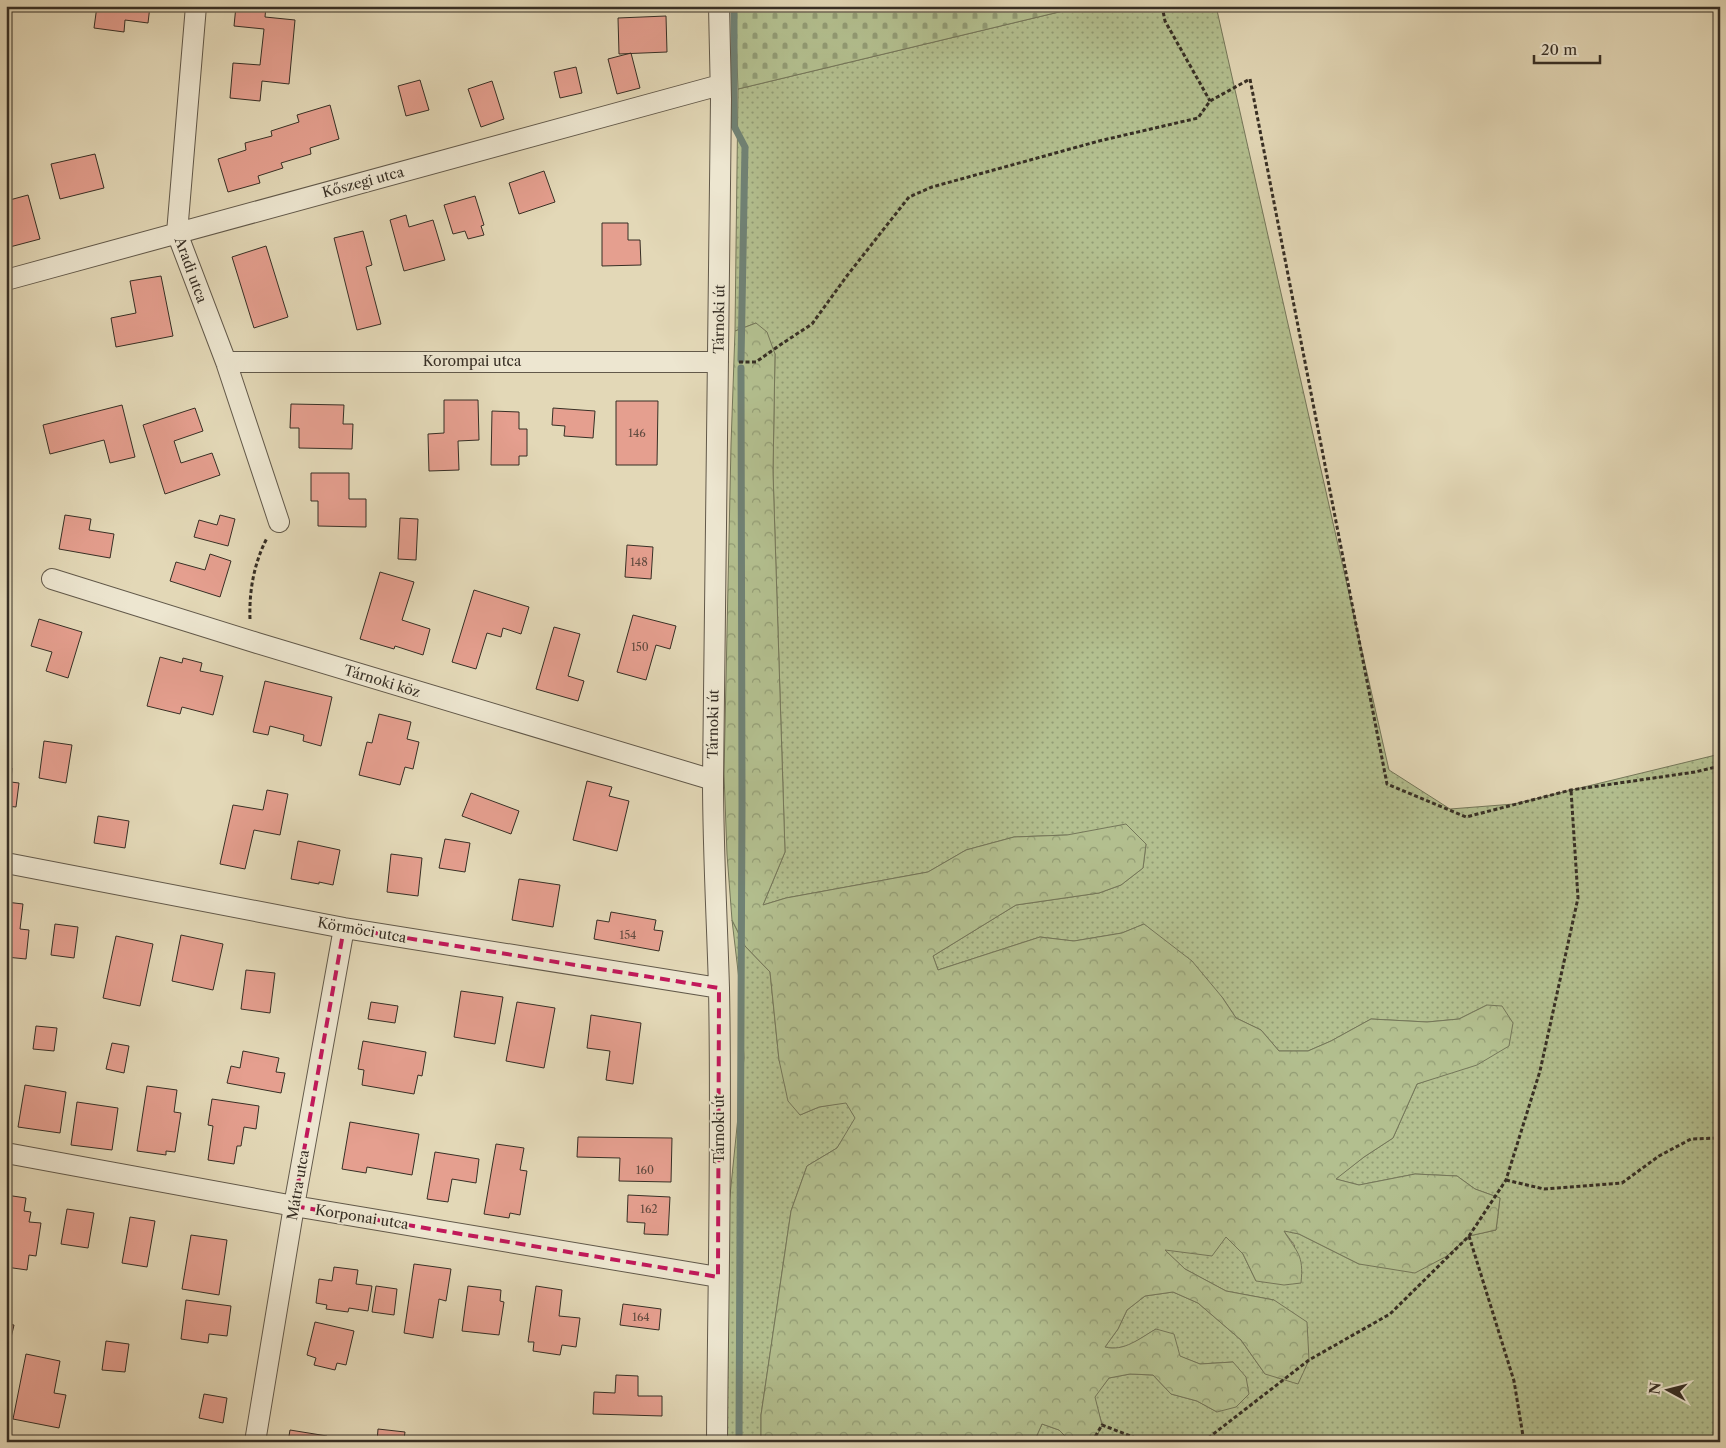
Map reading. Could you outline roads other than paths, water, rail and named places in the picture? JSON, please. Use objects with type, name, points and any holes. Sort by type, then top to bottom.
[{"type":"street","name":"Aradi utca","points":[[196,6],[177,233],[226,362],[279,522]]},
{"type":"street","name":"Tárnoki út","points":[[717,1442],[720,1138],[719,988],[713,853],[713,780],[718,362],[719,6]]},
{"type":"street","name":"Kőszegi utca","points":[[6,280],[720,85]]},
{"type":"street","name":"Korompai utca","points":[[226,362],[718,362]]},
{"type":"street","name":"Tárnoki köz","points":[[52,579],[257,643],[713,780]]},
{"type":"street","name":"Körmöci utca","points":[[6,863],[344,928],[719,988]]},
{"type":"street","name":"Mátra utca","points":[[255,1442],[294,1206],[344,928]]},
{"type":"street","name":"Korponai utca","points":[[6,1154],[294,1206],[718,1277]]},
{"type":"waterway","points":[[734,6],[734,126],[745,147],[741,360]]},
{"type":"waterway","points":[[739,1442],[742,805],[741,368]]}]
